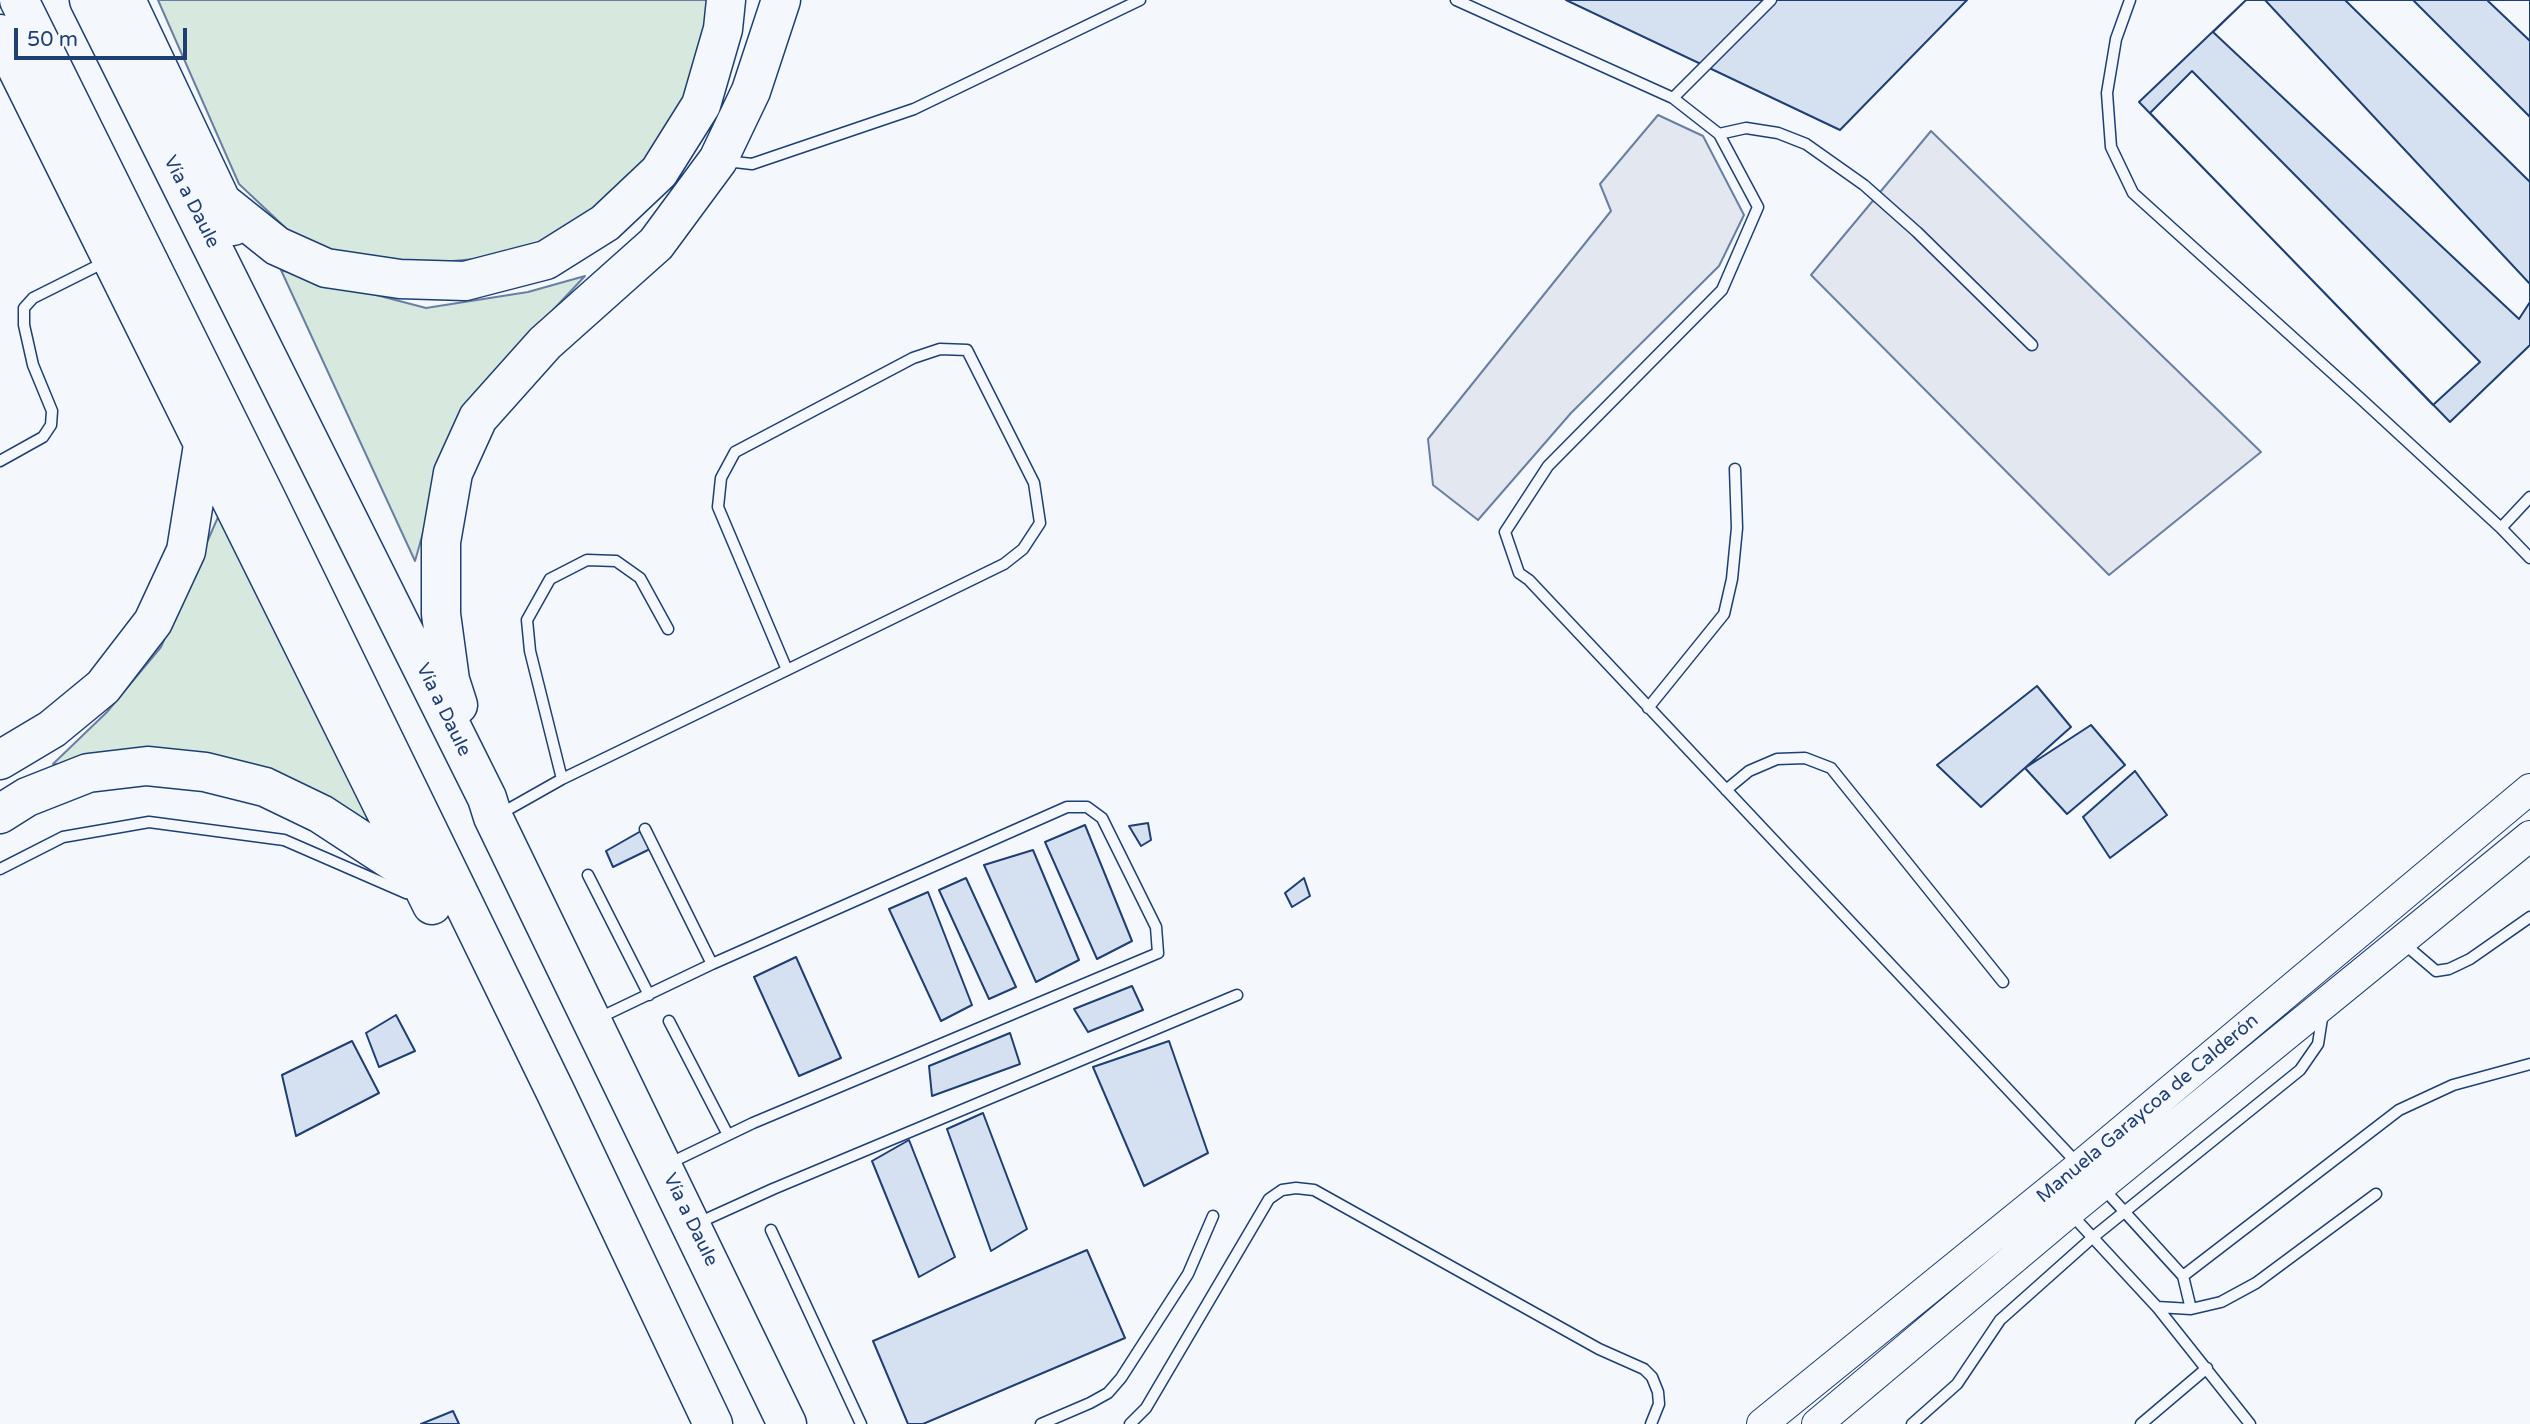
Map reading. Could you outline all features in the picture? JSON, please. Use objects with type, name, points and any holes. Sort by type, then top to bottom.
[{"type":"highway","points":[[19,0],[556,1093],[713,1424]]},
{"type":"highway","name":"Vía a Daule","points":[[89,0],[355,530],[787,1424]]},
{"type":"highway","points":[[126,0],[273,315],[355,530]]},
{"type":"highway","points":[[222,202],[277,246],[326,268],[400,279],[465,281],[546,260],[605,223],[659,172],[701,105],[723,29],[726,0]]},
{"type":"highway","points":[[490,808],[450,680],[441,614],[441,542],[453,473],[478,418],[545,343],[656,244],[718,160],[751,90],[781,0]]},
{"type":"highway","points":[[0,34],[432,905]]},
{"type":"highway","points":[[203,445],[266,498]]},
{"type":"highway","points":[[0,760],[52,729],[103,687],[153,621],[186,551],[203,445]]},
{"type":"highway","points":[[0,814],[27,797],[88,773],[147,766],[205,772],[265,787],[321,814],[402,867],[432,905],[556,1093]]},
{"type":"street","name":"Manuela Garaycoa de Calderón","points":[[1817,1424],[2069,1212],[2091,1177],[2530,789]]},
{"type":"street","name":"Manuela Garaycoa de Calderón","points":[[1762,1424],[2323,1006],[2530,836]]},
{"type":"lane","points":[[718,160],[752,164],[914,110],[1140,0]]},
{"type":"lane","points":[[1456,0],[1673,98],[1719,134],[1758,207],[1722,290],[1548,466],[1505,532],[1519,573],[1529,580],[2125,1212],[2183,1276],[2191,1309]]},
{"type":"lane","points":[[1673,98],[1770,0]]},
{"type":"lane","points":[[2130,0],[2116,39],[2107,93],[2111,147],[2133,193],[2501,528],[2530,558]]},
{"type":"lane","points":[[1719,134],[1746,128],[1778,133],[1806,144],[1864,185],[1909,225],[2032,345]]},
{"type":"lane","points":[[0,461],[43,437],[51,425],[52,411],[33,365],[24,325],[24,308],[33,298],[111,259]]},
{"type":"lane","points":[[490,808],[562,779],[787,670],[1004,564],[1023,549],[1040,523],[1034,483],[967,350],[940,349],[913,358],[735,452],[721,478],[718,507],[787,670]]},
{"type":"lane","points":[[1648,708],[1724,614],[1732,579],[1737,528],[1735,469]]},
{"type":"lane","points":[[2501,528],[2530,497]]},
{"type":"lane","points":[[562,779],[530,651],[527,620],[550,579],[587,560],[616,561],[640,578],[668,629]]},
{"type":"lane","points":[[1726,790],[1749,771],[1777,760],[1805,758],[1831,768],[2003,982]]},
{"type":"lane","points":[[594,1021],[712,964],[1067,807],[1087,807],[1102,818],[1156,927],[1158,953],[728,1135],[664,1166]]},
{"type":"lane","points":[[0,869],[63,837],[149,822],[284,840],[432,905]]},
{"type":"lane","points":[[645,829],[712,964]]},
{"type":"lane","points":[[588,875],[649,995]]},
{"type":"lane","points":[[2402,942],[2436,971],[2449,969],[2470,959],[2530,917]]},
{"type":"lane","points":[[692,1226],[1237,995]]},
{"type":"lane","points":[[1912,1424],[1957,1384],[2000,1320],[2092,1238],[2301,1070],[2318,1044],[2323,1006]]},
{"type":"lane","points":[[669,1021],[728,1135]]},
{"type":"lane","points":[[2183,1276],[2399,1110],[2453,1085],[2530,1064]]},
{"type":"lane","points":[[1130,1424],[1146,1408],[1269,1199],[1282,1190],[1296,1188],[1314,1189],[1598,1349],[1644,1369],[1652,1377],[1658,1392],[1659,1404],[1651,1424]]},
{"type":"lane","points":[[2157,1307],[2191,1309],[2221,1302],[2256,1283],[2376,1194]]},
{"type":"lane","points":[[2069,1212],[2157,1307],[2250,1424]]},
{"type":"lane","points":[[1041,1424],[1108,1393],[1121,1378],[1188,1274],[1213,1216]]},
{"type":"lane","points":[[771,1230],[861,1424]]},
{"type":"lane","points":[[2141,1424],[2207,1368]]},
{"type":"shaded area","points":[[158,0],[712,0],[693,78],[664,138],[623,189],[563,234],[496,257],[421,264],[362,263],[291,233],[239,184]]},
{"type":"shaded area","points":[[1658,115],[1703,136],[1744,215],[1719,266],[1571,413],[1478,520],[1433,485],[1428,439],[1611,211],[1600,184]]},
{"type":"shaded area","points":[[1931,131],[2261,452],[2109,575],[1811,275]]},
{"type":"shaded area","points":[[281,270],[426,308],[528,292],[585,276],[474,394],[439,477],[415,561]]},
{"type":"shaded area","points":[[222,508],[396,852],[241,765],[53,764],[107,712],[161,647]]},
{"type":"building","points":[[1566,0],[1967,0],[1840,130]]},
{"type":"building","points":[[2246,0],[2530,0],[2530,345],[2450,422],[2139,102]]},
{"type":"building","points":[[2246,0],[2265,0],[2530,284],[2530,302],[2519,319],[2213,32]]},
{"type":"building","points":[[2345,0],[2413,0],[2530,117],[2530,182]]},
{"type":"building","points":[[2487,0],[2530,0],[2530,41]]},
{"type":"building","points":[[2192,71],[2480,362],[2433,405],[2150,113]]},
{"type":"building","points":[[2037,686],[2071,727],[1981,807],[1937,765]]},
{"type":"building","points":[[2091,725],[2125,765],[2067,814],[2025,768]]},
{"type":"building","points":[[2135,771],[2167,815],[2110,858],[2083,817]]},
{"type":"building","points":[[1148,823],[1151,840],[1141,846],[1129,826]]},
{"type":"building","points":[[1085,825],[1132,941],[1097,959],[1045,842]]},
{"type":"building","points":[[641,831],[650,849],[613,867],[606,851]]},
{"type":"building","points":[[1033,850],[1079,960],[1036,982],[984,865]]},
{"type":"building","points":[[966,878],[1016,987],[989,999],[939,890]]},
{"type":"building","points":[[1304,878],[1310,896],[1292,907],[1285,893]]},
{"type":"building","points":[[928,892],[972,1005],[941,1021],[889,909]]},
{"type":"building","points":[[796,957],[841,1058],[799,1076],[754,977]]},
{"type":"building","points":[[1132,986],[1143,1010],[1088,1032],[1074,1009]]},
{"type":"building","points":[[396,1015],[415,1051],[379,1067],[366,1033]]},
{"type":"building","points":[[1010,1033],[1020,1064],[932,1096],[929,1066]]},
{"type":"building","points":[[352,1041],[379,1093],[296,1136],[282,1075]]},
{"type":"building","points":[[1169,1041],[1208,1153],[1144,1186],[1093,1067]]},
{"type":"building","points":[[983,1113],[1027,1229],[991,1251],[947,1129]]},
{"type":"building","points":[[909,1140],[955,1257],[919,1277],[872,1161]]},
{"type":"building","points":[[1087,1250],[1125,1338],[923,1424],[908,1424],[873,1341]]},
{"type":"building","points":[[453,1411],[459,1424],[421,1424]]}]
